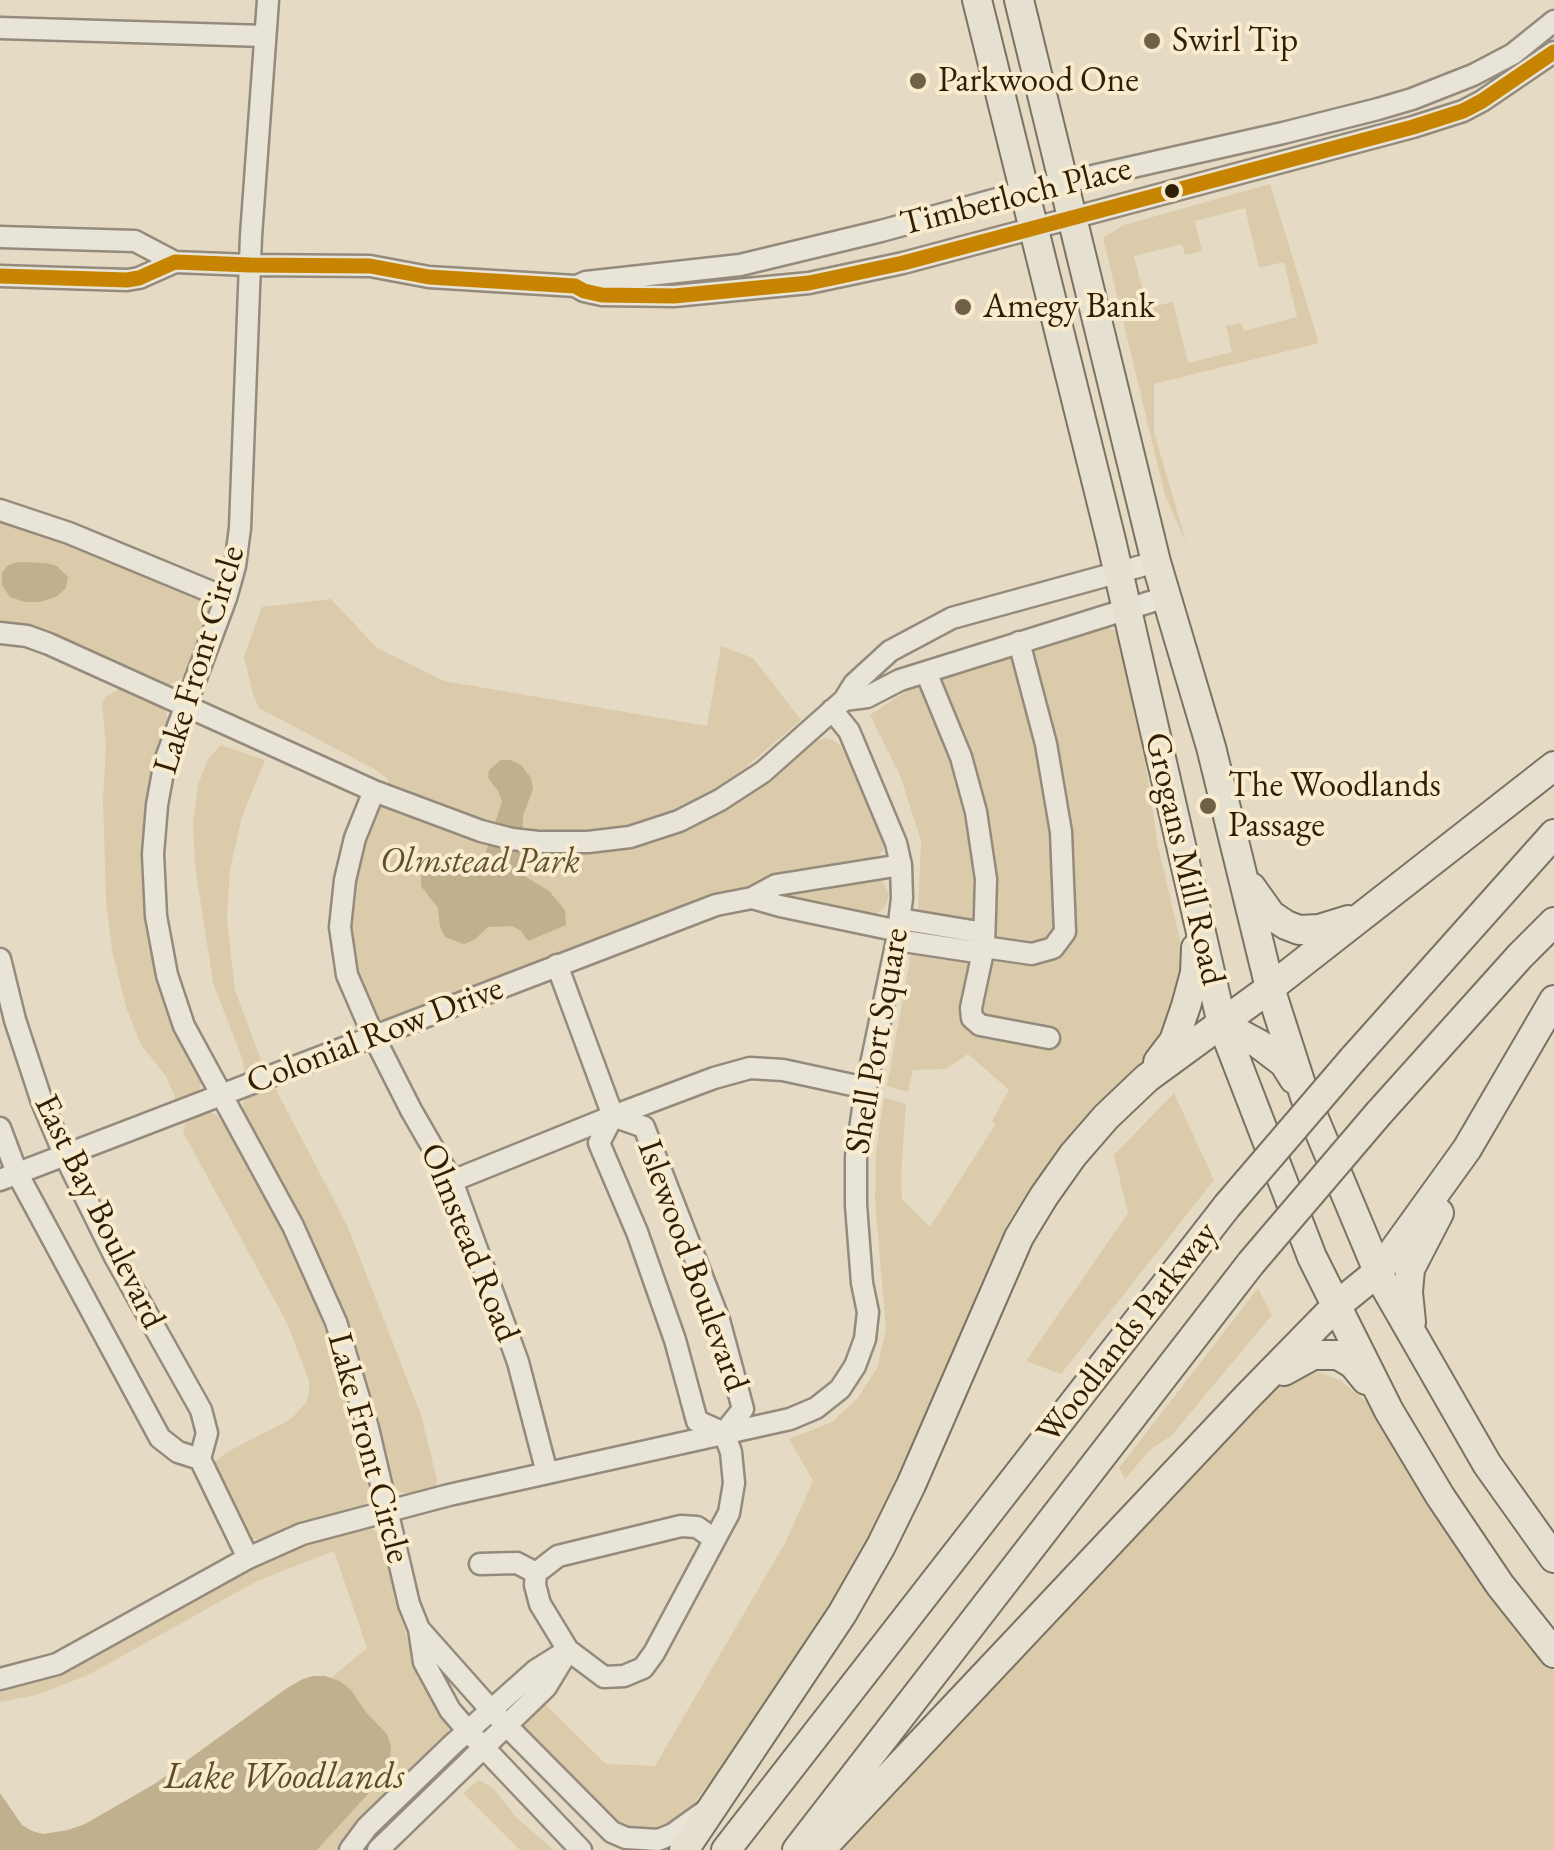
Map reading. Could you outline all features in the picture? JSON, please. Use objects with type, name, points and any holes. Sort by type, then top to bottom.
[{"type":"main road","name":"Grogans Mill Road","points":[[977,0],[1127,608],[1222,1024],[1312,1257],[1389,1411],[1490,1570],[1554,1653]]},
{"type":"main road","name":"Grogans Mill Road","points":[[1020,0],[1156,562],[1211,747],[1270,988],[1305,1097],[1379,1271],[1412,1334],[1487,1464],[1554,1558]]},
{"type":"main road","points":[[684,1850],[842,1614],[881,1546],[1019,1237],[1073,1155],[1147,1078],[1364,916],[1554,766]]},
{"type":"main road","name":"Woodlands Parkway","points":[[726,1850],[1227,1206],[1554,834]]},
{"type":"main road","points":[[1243,874],[1271,915],[1300,930],[1319,929],[1364,916]]},
{"type":"main road","points":[[1147,1078],[1174,1041],[1186,1006],[1194,972],[1194,912]]},
{"type":"main road","name":"Woodlands Parkway","points":[[797,1850],[1251,1263],[1379,1114],[1554,922]]},
{"type":"main road","points":[[820,1850],[1246,1398],[1336,1306],[1379,1271],[1467,1149],[1554,1000]]},
{"type":"main road","points":[[1222,1024],[1284,1063],[1305,1097]]},
{"type":"main road","points":[[1412,1334],[1410,1269],[1449,1196],[1467,1149]]},
{"type":"main road","points":[[1246,1398],[1313,1355],[1338,1354],[1353,1364],[1389,1411]]},
{"type":"street","name":"Lake Front Circle","points":[[268,0],[250,265],[240,528],[226,598],[165,761],[156,805],[153,854],[156,916],[167,976],[184,1026],[293,1226],[336,1322],[363,1410],[419,1628],[424,1662],[450,1710],[581,1850]]},
{"type":"street","name":"Timberloch Place","points":[[0,237],[135,241],[175,262],[370,266],[429,277],[575,286],[733,267],[1026,191],[1284,133],[1406,101],[1473,75],[1513,54],[1554,21]]},
{"type":"street","points":[[0,28],[265,36]]},
{"type":"street","name":"Timberloch Place","points":[[575,286],[602,295],[737,290],[810,283],[903,263],[1413,128],[1482,101],[1554,52]]},
{"type":"street","points":[[1406,101],[1413,128]]},
{"type":"street","points":[[800,249],[810,283]]},
{"type":"street","name":"Timberloch Place","points":[[0,276],[127,280],[175,262]]},
{"type":"street","points":[[733,267],[737,290]]},
{"type":"street","points":[[0,510],[69,533],[226,598]]},
{"type":"street","points":[[0,633],[49,644],[374,790],[481,831],[538,842],[588,842],[630,837],[679,821],[720,800],[763,772],[838,705],[854,684],[890,651],[952,618],[1156,562]]},
{"type":"street","points":[[838,705],[867,697],[900,680],[1166,597]]},
{"type":"street","name":"Colonial Row Drive","points":[[752,898],[1032,954],[1053,948],[1065,932],[1061,832],[1046,744],[1018,642]]},
{"type":"street","points":[[926,672],[961,757],[976,812],[986,878],[983,944],[972,1018],[980,1026],[1049,1038]]},
{"type":"street","name":"Shell Port Square","points":[[0,1679],[58,1664],[248,1558],[302,1534],[449,1495],[790,1420],[816,1408],[840,1389],[855,1366],[865,1339],[868,1312],[862,1283],[856,1158],[902,898],[896,843],[838,705]]},
{"type":"street","name":"Olmstead Road","points":[[374,790],[355,838],[345,880],[340,927],[347,975],[411,1110],[452,1181],[518,1362],[547,1473]]},
{"type":"street","name":"Colonial Row Drive","points":[[8,1176],[716,905],[752,898],[776,885],[901,864]]},
{"type":"street","name":"East Bay Boulevard","points":[[0,959],[32,1074],[64,1154],[115,1257],[201,1410],[206,1433],[200,1460],[248,1558]]},
{"type":"street","name":"Islewood Boulevard","points":[[556,965],[613,1116],[599,1143],[637,1232],[697,1421],[724,1433],[744,1409],[719,1320],[644,1127],[613,1116]]},
{"type":"street","points":[[452,1181],[613,1116],[750,1068],[782,1070],[866,1088]]},
{"type":"street","name":"East Bay Boulevard","points":[[0,1128],[8,1176],[160,1438],[178,1452],[200,1460]]},
{"type":"street","points":[[714,1540],[697,1527],[681,1526],[558,1556],[536,1573],[540,1604],[568,1650],[604,1677],[624,1676],[642,1668],[654,1653],[729,1513],[734,1482],[731,1452],[724,1433]]},
{"type":"street","points":[[480,1564],[516,1562],[536,1573]]},
{"type":"street","name":"Lake Front Circle","points":[[419,1628],[506,1726],[612,1832],[626,1838],[658,1840],[673,1834],[714,1804]]},
{"type":"street","points":[[351,1850],[367,1828],[468,1731],[536,1670],[568,1650]]},
{"type":"street","points":[[378,1850],[546,1687],[568,1650]]},
{"type":"green space","points":[[1270,184],[1319,343],[1154,384],[1154,432],[1186,542],[1165,495],[1103,238],[1124,225]],"holes":[[[1245,208],[1259,268],[1284,262],[1297,317],[1244,331],[1241,323],[1226,326],[1232,352],[1188,363],[1173,302],[1147,308],[1134,256],[1182,244],[1185,255],[1202,251],[1195,221]]]},
{"type":"green space","points":[[0,519],[63,539],[204,602],[210,613],[209,622],[184,677],[165,684],[55,637],[0,625]]},
{"type":"green space","name":"Olmstead Park","points":[[331,599],[377,648],[444,681],[707,726],[721,646],[753,658],[801,720],[730,781],[691,803],[627,825],[630,844],[754,787],[815,741],[825,738],[840,745],[855,767],[880,822],[883,851],[875,859],[727,892],[385,1022],[372,1017],[363,1003],[347,926],[368,820],[389,780],[259,708],[244,657],[262,607]]},
{"type":"green space","points":[[1106,627],[1115,631],[1128,651],[1158,846],[1182,948],[1185,971],[1170,1021],[1155,1045],[1051,1159],[1007,1224],[877,1526],[761,1715],[682,1819],[666,1830],[631,1831],[615,1825],[528,1737],[523,1726],[526,1715],[541,1700],[606,1764],[655,1766],[785,1543],[813,1481],[789,1439],[832,1422],[858,1398],[877,1368],[886,1329],[875,1201],[876,1151],[884,1098],[906,1104],[902,1199],[930,1227],[995,1125],[992,1121],[1009,1090],[968,1054],[946,1069],[913,1070],[908,1092],[887,1086],[918,914],[921,841],[900,775],[870,715],[903,693],[971,664]]},
{"type":"green space","points":[[121,688],[157,703],[168,718],[157,759],[146,847],[201,1081],[191,1099],[174,1103],[166,1076],[141,1045],[126,1007],[112,951],[106,900],[106,745],[102,703]]},
{"type":"green space","points":[[221,745],[265,760],[242,817],[230,869],[227,920],[235,990],[263,1065],[260,1071],[245,1077],[242,1058],[213,983],[195,866],[193,822],[198,784],[209,758]]},
{"type":"green space","points":[[875,876],[883,881],[889,895],[885,907],[874,916],[786,900],[785,896],[785,893]]},
{"type":"green space","points":[[266,1085],[274,1086],[347,1225],[421,1415],[437,1480],[432,1489],[400,1492],[388,1477],[362,1372],[344,1319],[299,1218],[245,1120],[244,1100]]},
{"type":"green space","points":[[1174,1093],[1214,1180],[1061,1374],[1026,1361],[1128,1213],[1114,1155]]},
{"type":"green space","points":[[208,1112],[226,1126],[283,1227],[305,1275],[343,1378],[370,1489],[370,1496],[359,1509],[265,1540],[250,1539],[242,1531],[213,1469],[227,1452],[291,1419],[306,1403],[309,1381],[287,1323],[183,1132],[191,1116]]},
{"type":"green space","points":[[1258,1288],[1272,1315],[1171,1436],[1151,1449],[1125,1479],[1119,1468]]},
{"type":"green space","points":[[1316,1371],[1341,1381],[1376,1409],[1471,1559],[1554,1669],[1554,1850],[829,1850],[1267,1394],[1290,1379]]},
{"type":"green space","points":[[361,1528],[372,1529],[384,1542],[412,1653],[447,1718],[449,1732],[433,1763],[345,1850],[317,1850],[389,1771],[387,1734],[351,1690],[331,1678],[367,1648],[334,1551],[257,1581],[88,1675],[37,1695],[0,1702],[0,1690],[26,1685],[86,1660],[273,1558]]},
{"type":"green space","points":[[479,1780],[493,1788],[516,1817],[554,1850],[520,1850],[463,1793]]},
{"type":"water","points":[[19,562],[57,566],[68,577],[66,588],[56,597],[40,602],[10,597],[2,585],[2,573],[8,565]]},
{"type":"water","points":[[501,760],[521,765],[531,778],[533,789],[523,816],[522,866],[526,877],[549,891],[565,910],[566,925],[528,941],[512,926],[488,927],[464,944],[445,937],[438,908],[421,886],[421,867],[429,857],[450,854],[461,864],[476,863],[485,855],[502,801],[488,778],[489,770]]},
{"type":"water","name":"Lake Woodlands","points":[[313,1676],[340,1681],[351,1690],[387,1734],[391,1747],[389,1771],[317,1850],[0,1850],[0,1793],[22,1825],[32,1831],[43,1834],[85,1824],[156,1783],[287,1688]]},
{"type":"transit line","points":[[0,276],[127,280],[175,262],[370,266],[429,277],[575,286],[602,295],[674,296],[809,283],[903,263],[1413,127],[1482,101],[1554,52]]},
{"type":"place","name":"Swirl Tip","points":[[1152,41]]},
{"type":"place","name":"Parkwood One","points":[[918,81]]},
{"type":"place","name":"Amegy Bank","points":[[963,307]]},
{"type":"place","name":"The Woodlands Passage","points":[[1208,806]]}]
